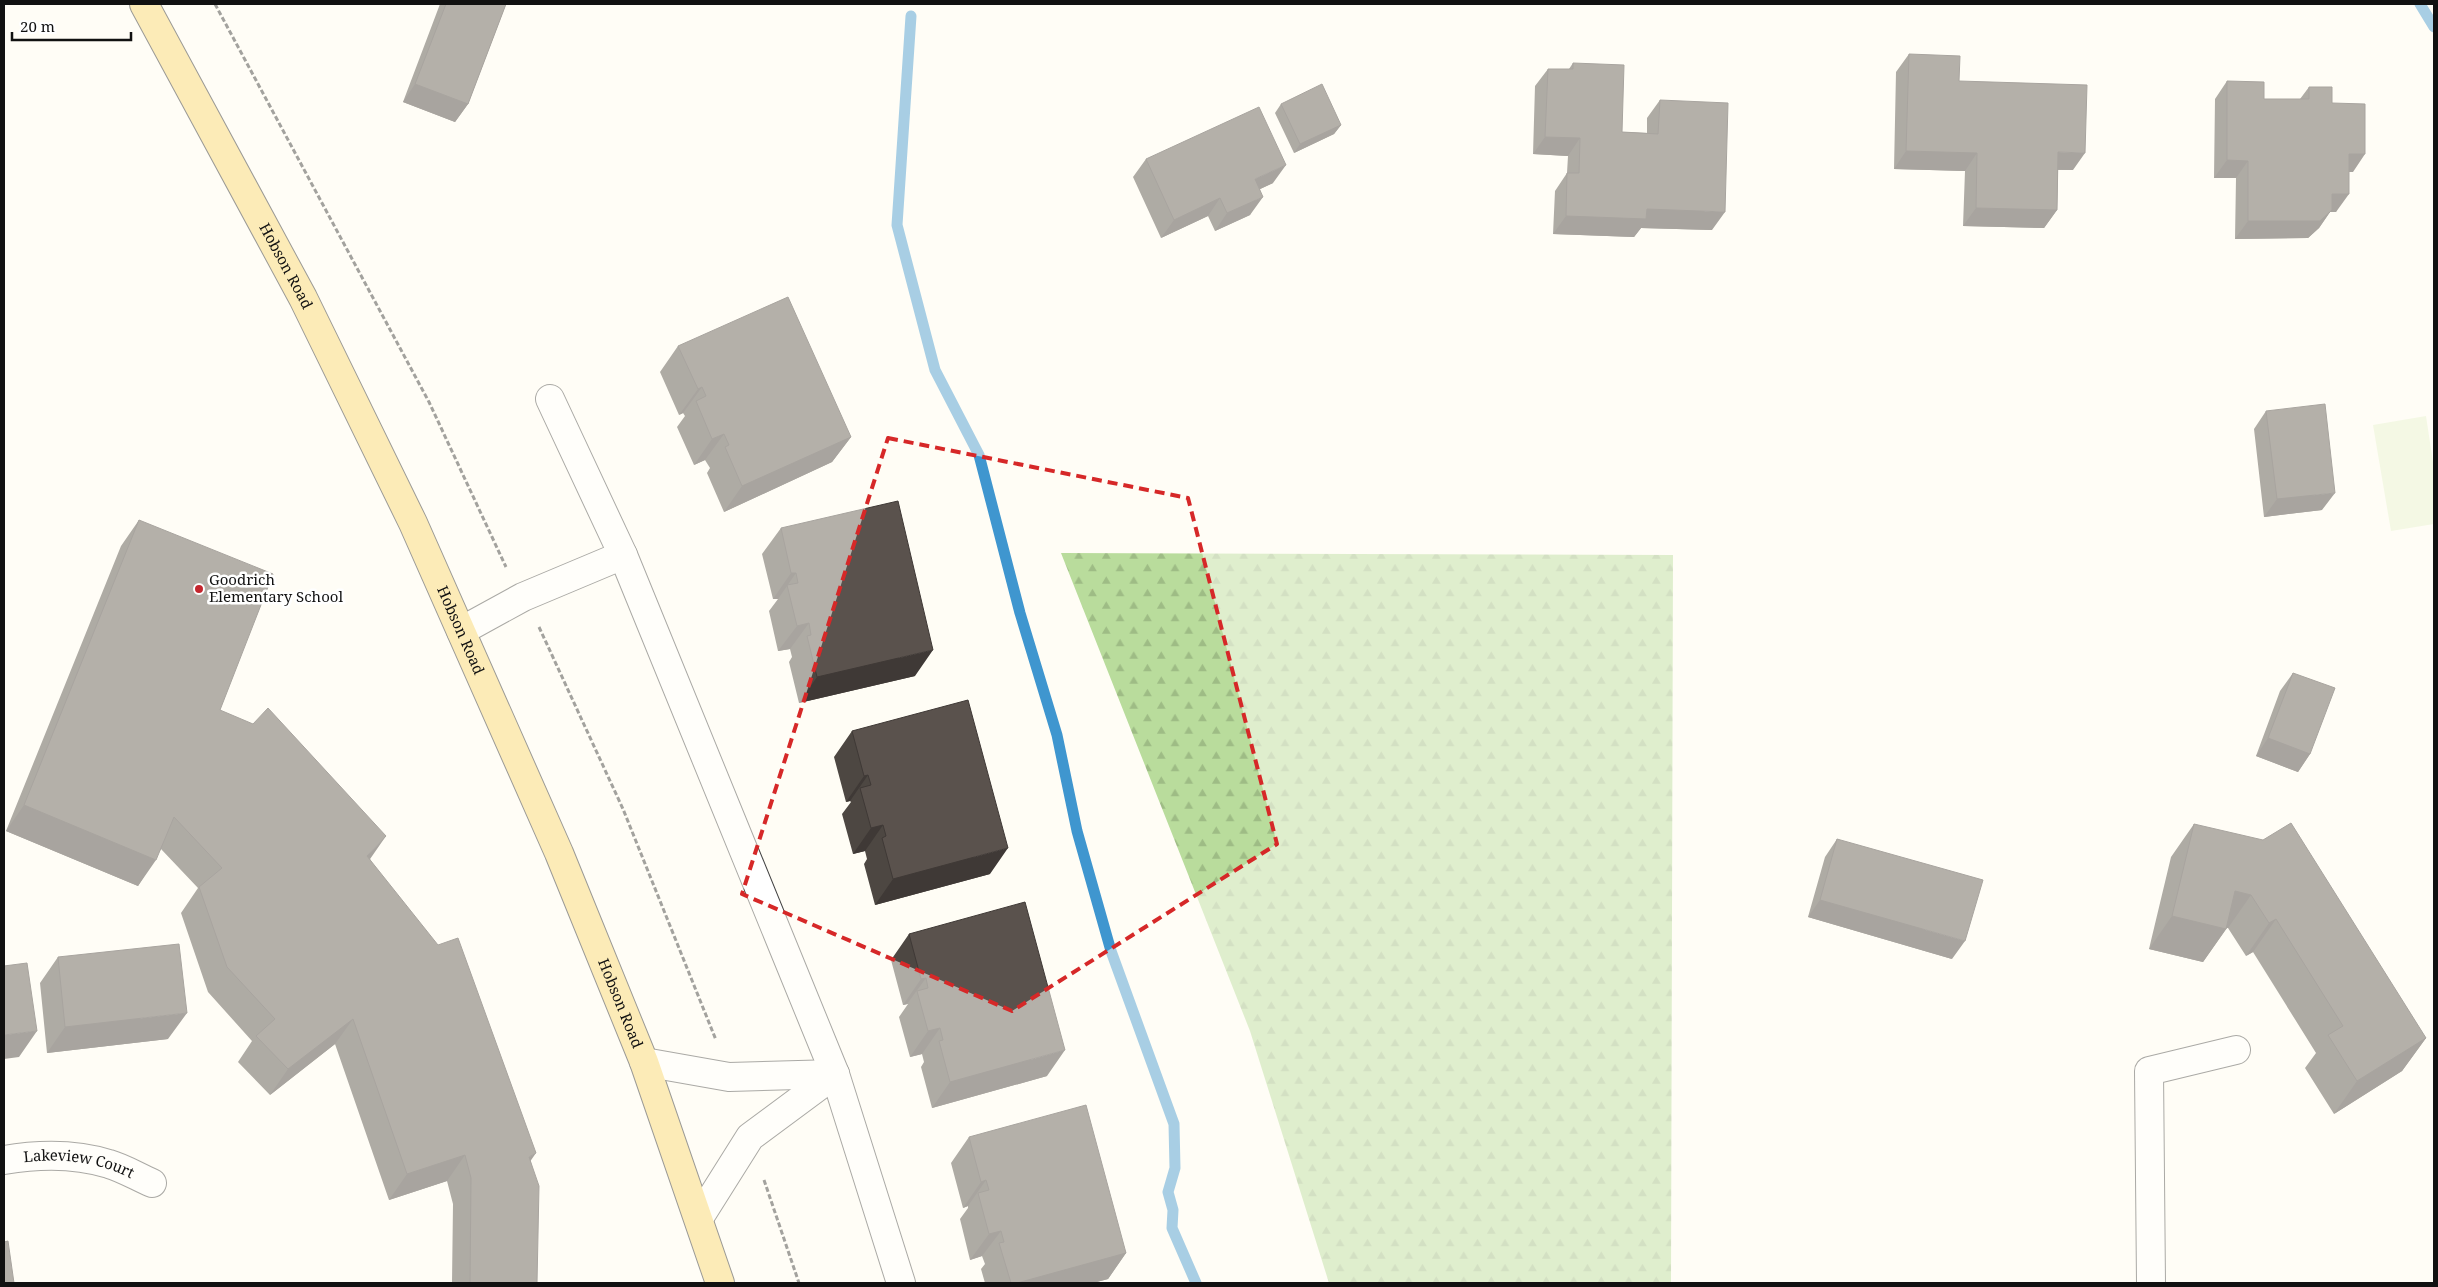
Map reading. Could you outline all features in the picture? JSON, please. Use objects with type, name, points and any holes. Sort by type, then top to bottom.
[{"type":"main road","name":"Hobson Road","points":[[144,4],[303,298],[413,523],[559,853],[644,1062],[720,1283]]},
{"type":"street","points":[[550,399],[623,554],[835,1074],[901,1283]]},
{"type":"street","points":[[461,631],[523,597],[623,554]]},
{"type":"street","points":[[2150,1283],[2150,1070],[2236,1050]]},
{"type":"street","points":[[644,1062],[729,1077],[835,1074]]},
{"type":"street","points":[[699,1218],[750,1137],[835,1074]]},
{"type":"street","name":"Lakeview Court","points":[[4,1160],[33,1155],[71,1156],[109,1164],[152,1183]]},
{"type":"path","points":[[215,4],[429,402],[502,560]]},
{"type":"path","points":[[542,631],[622,809],[718,1047]]},
{"type":"path","points":[[763,1176],[799,1283]]},
{"type":"highlighted area","points":[[888,438],[1188,498],[1277,844],[1012,1011],[742,894]]},
{"type":"green space","points":[[2426,416],[2434,469],[2434,524],[2391,531],[2373,425]]},
{"type":"green space","points":[[1061,553],[1673,555],[1671,1283],[1329,1283],[1250,1031]]},
{"type":"building","points":[[446,4],[506,4],[468,104],[415,84]]},
{"type":"building","points":[[1909,54],[1960,56],[1959,81],[2087,85],[2085,153],[2058,152],[2057,210],[1976,208],[1977,153],[1906,151]]},
{"type":"building","points":[[1573,63],[1624,65],[1622,132],[1658,134],[1660,100],[1728,103],[1725,212],[1647,209],[1646,219],[1566,216],[1567,173],[1579,173],[1580,138],[1545,137],[1548,69],[1573,69]]},
{"type":"building","points":[[2227,81],[2264,82],[2264,99],[2309,99],[2309,87],[2332,87],[2332,103],[2365,104],[2365,154],[2349,154],[2349,194],[2332,194],[2332,210],[2320,221],[2248,221],[2248,161],[2227,160]]},
{"type":"building","points":[[1322,84],[1341,125],[1300,144],[1281,104]]},
{"type":"building","points":[[1259,107],[1286,165],[1255,179],[1263,197],[1227,213],[1220,198],[1174,220],[1146,159]]},
{"type":"building","points":[[788,297],[851,437],[742,486],[725,447],[729,445],[724,434],[712,439],[696,401],[706,396],[702,387],[698,389],[678,346]]},
{"type":"building","points":[[2325,404],[2335,493],[2277,499],[2266,411]]},
{"type":"building","points":[[898,501],[933,650],[817,677],[807,636],[811,635],[809,623],[797,626],[787,585],[798,583],[796,573],[791,573],[781,528]]},
{"type":"building","points":[[139,520],[273,574],[220,710],[253,724],[268,708],[386,836],[367,856],[438,945],[458,938],[536,1153],[529,1157],[539,1186],[537,1283],[470,1283],[471,1178],[465,1155],[407,1174],[353,1019],[288,1069],[256,1036],[275,1019],[227,967],[199,887],[222,868],[174,817],[156,860],[24,805]]},
{"type":"building","points":[[2293,673],[2335,688],[2310,754],[2268,738]]},
{"type":"building","points":[[968,700],[1008,848],[893,879],[882,838],[886,836],[883,825],[871,828],[860,788],[871,785],[868,775],[864,776],[852,731]]},
{"type":"building","points":[[2291,823],[2426,1038],[2357,1081],[2328,1035],[2343,1026],[2276,919],[2269,923],[2251,895],[2235,891],[2226,929],[2172,916],[2194,824],[2263,840]]},
{"type":"building","points":[[1837,839],[1983,880],[1965,941],[1820,900]]},
{"type":"building","points":[[1025,902],[1065,1050],[950,1082],[939,1041],[943,1040],[940,1028],[928,1031],[917,991],[928,988],[926,978],[921,979],[909,934]]},
{"type":"building","points":[[179,944],[187,1013],[65,1027],[58,957]]},
{"type":"building","points":[[27,963],[37,1031],[4,1035],[4,966]]},
{"type":"building","points":[[1086,1105],[1126,1253],[1017,1283],[1011,1283],[999,1243],[1004,1242],[1001,1231],[989,1234],[978,1193],[989,1190],[986,1180],[981,1182],[969,1137]]},
{"type":"building","points":[[8,1241],[14,1283],[4,1283],[4,1242]]},
{"type":"waterway","points":[[2420,4],[2434,27]]},
{"type":"waterway","points":[[911,16],[897,225],[935,370],[979,455],[1020,613],[1057,735],[1077,831],[1111,951],[1174,1124],[1175,1168],[1168,1192],[1173,1210],[1172,1228],[1196,1283]]},
{"type":"place","name":"Goodrich Elementary School","points":[[199,589]]}]
